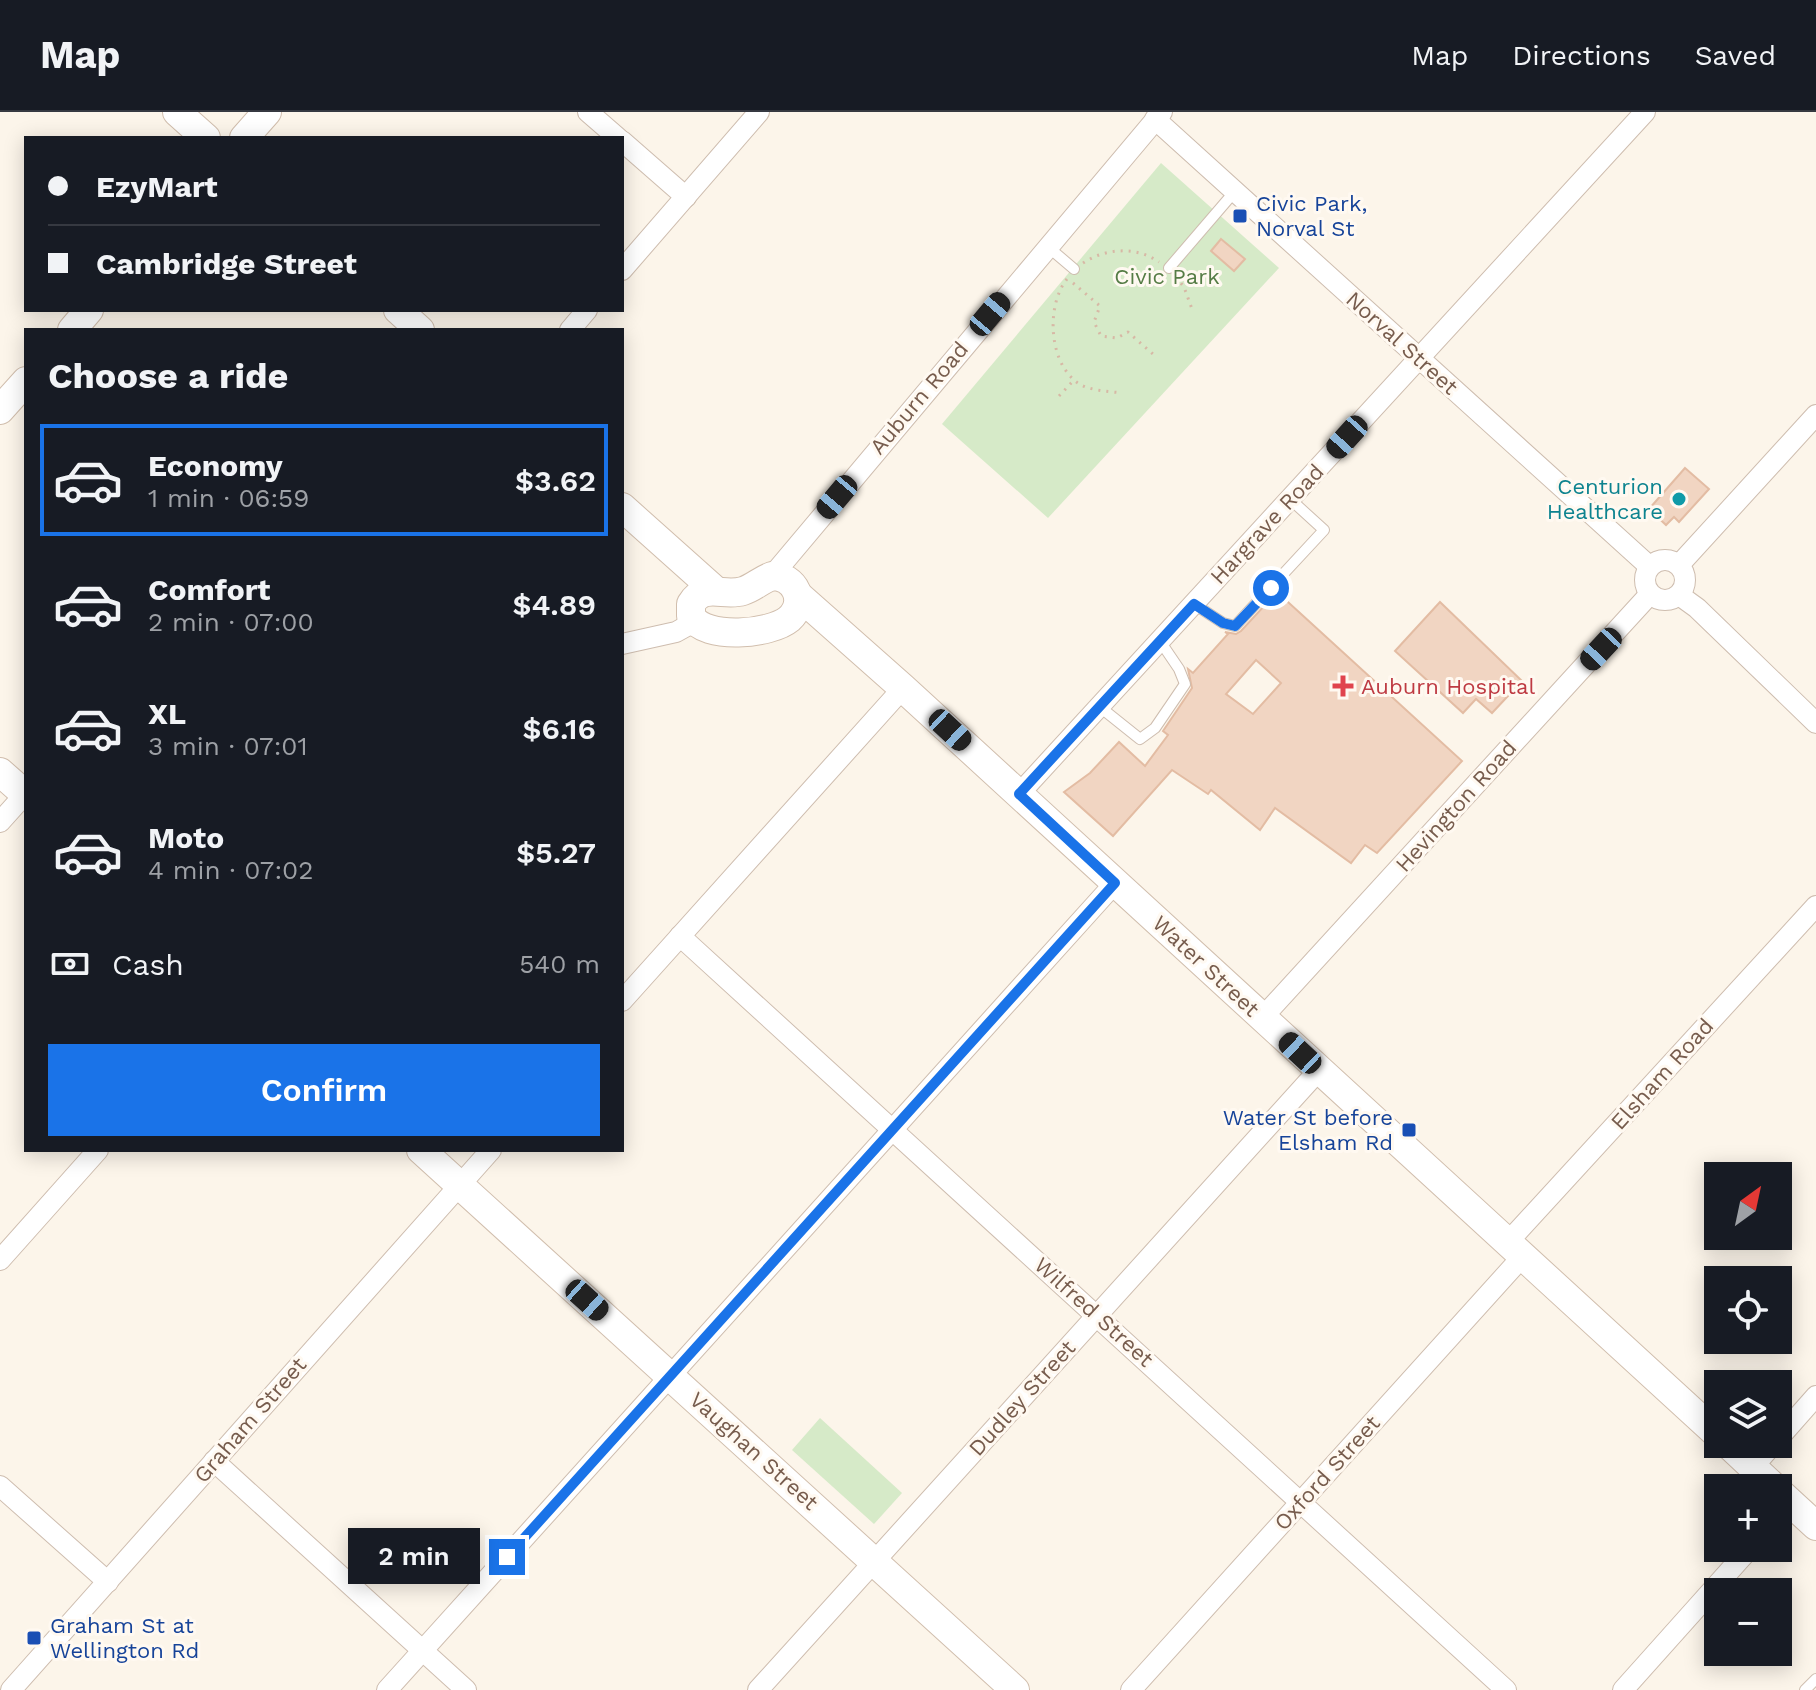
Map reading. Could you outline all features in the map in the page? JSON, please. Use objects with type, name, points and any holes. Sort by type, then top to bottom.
[{"type":"street","points":[[177,112],[204,136]]},
{"type":"street","points":[[246,136],[267,112]]},
{"type":"street","points":[[588,112],[615,136]]},
{"type":"street","points":[[624,268],[759,112]]},
{"type":"street","name":"Hargrave Road","points":[[1019,794],[1645,112]]},
{"type":"street","name":"Norval Street","points":[[1159,116],[1419,359],[1649,566]]},
{"type":"street","name":"Auburn Road","points":[[772,576],[1159,116]]},
{"type":"street","points":[[624,143],[686,197]]},
{"type":"street","points":[[74,328],[87,312]]},
{"type":"street","points":[[400,312],[418,328]]},
{"type":"street","points":[[572,328],[585,312]]},
{"type":"street","points":[[0,410],[24,383]]},
{"type":"street","points":[[1679,565],[1816,415]]},
{"type":"street","points":[[624,509],[716,591]]},
{"type":"street","points":[[1667,559],[1679,565],[1685,580],[1679,595],[1668,600],[1650,594],[1644,583],[1649,566],[1667,559]]},
{"type":"street","points":[[772,576],[744,591],[707,590],[695,597],[690,610],[694,622],[706,630],[721,633],[774,626],[790,618],[796,610],[798,595]]},
{"type":"street","name":"Water Street","points":[[772,576],[785,579],[798,595],[1704,1422]]},
{"type":"street","name":"Hevington Road","points":[[1262,1018],[1650,594]]},
{"type":"street","points":[[1679,595],[1697,608],[1816,723]]},
{"type":"street","points":[[624,644],[676,632],[694,622]]},
{"type":"street","points":[[624,999],[903,688]]},
{"type":"street","points":[[0,772],[24,792]]},
{"type":"street","points":[[0,822],[24,796]]},
{"type":"street","points":[[387,1690],[1115,883]]},
{"type":"street","name":"Elsham Road","points":[[1515,1250],[1816,906]]},
{"type":"street","name":"Wilfred Street","points":[[680,936],[894,1128],[1506,1690]]},
{"type":"street","name":"Dudley Street","points":[[758,1690],[1319,1070]]},
{"type":"street","points":[[0,1260],[96,1152]]},
{"type":"street","name":"Vaughan Street","points":[[423,1152],[1015,1690]]},
{"type":"street","name":"Graham Street","points":[[11,1690],[489,1152]]},
{"type":"street","name":"Oxford Street","points":[[1131,1690],[1302,1501],[1515,1250]]},
{"type":"street","points":[[1792,1423],[1816,1396]]},
{"type":"street","points":[[1743,1458],[1759,1474]]},
{"type":"street","points":[[1753,1467],[1761,1458]]},
{"type":"street","points":[[214,1461],[466,1690]]},
{"type":"street","points":[[0,1486],[108,1582]]},
{"type":"street","points":[[1792,1509],[1816,1526]]},
{"type":"street","points":[[1623,1690],[1737,1562]]},
{"type":"lane","points":[[1169,268],[1236,190]]},
{"type":"lane","points":[[1047,246],[1074,269]]},
{"type":"lane","points":[[1194,604],[1223,623],[1235,626],[1324,530],[1290,499]]},
{"type":"lane","points":[[1100,707],[1140,739],[1155,728],[1185,684],[1160,641]]},
{"type":"lane","points":[[1805,1690],[1816,1679]]},
{"type":"path","points":[[1074,269],[1092,257],[1112,251],[1142,254],[1169,268],[1184,287],[1192,309]]},
{"type":"path","points":[[1122,393],[1098,391],[1074,380],[1060,358],[1053,334],[1053,310],[1060,287],[1068,278],[1100,306],[1094,322],[1101,336],[1117,338],[1128,332],[1154,355]]},
{"type":"path","points":[[1059,396],[1074,380]]},
{"type":"green space","name":"Civic Park","points":[[1161,163],[1279,268],[1048,518],[942,424]]},
{"type":"green space","points":[[820,1418],[902,1493],[874,1524],[792,1450]]},
{"type":"building","points":[[1221,239],[1245,259],[1234,271],[1211,251]]},
{"type":"building","name":"Centurion Healthcare","points":[[1685,468],[1709,489],[1679,522],[1674,517],[1666,525],[1649,509]]},
{"type":"building","points":[[1277,592],[1462,761],[1377,853],[1365,845],[1351,863],[1275,808],[1260,830],[1211,790],[1208,794],[1172,770],[1113,836],[1064,792],[1090,773],[1119,742],[1145,766],[1168,735],[1163,731],[1192,688],[1188,669],[1193,673],[1228,634],[1225,632],[1236,634]],"holes":[[[1256,660],[1281,683],[1253,714],[1226,694]]]},
{"type":"building","points":[[1440,602],[1522,681],[1492,713],[1476,699],[1463,713],[1395,651]]},
{"type":"place","name":"Civic Park, Norval St","points":[[1240,216]]},
{"type":"place","name":"Centurion Healthcare","points":[[1679,499]]},
{"type":"place","name":"Auburn Hospital","points":[[1343,686]]},
{"type":"place","name":"Water St before Elsham Rd","points":[[1409,1130]]},
{"type":"place","name":"Graham St at Wellington Rd","points":[[34,1638]]},
{"type":"route","points":[[507,1557],[1115,883],[1019,794],[1194,604],[1223,623],[1235,626],[1271,588]]}]
